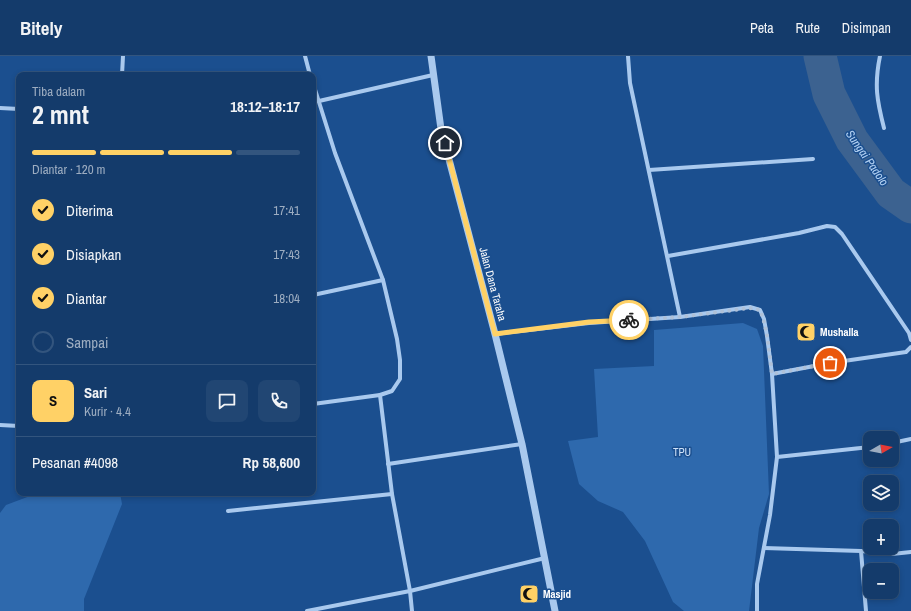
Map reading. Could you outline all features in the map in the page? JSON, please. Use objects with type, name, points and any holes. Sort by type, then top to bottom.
[{"type":"street","points":[[122,72],[123,56]]},
{"type":"street","points":[[305,56],[309,72]]},
{"type":"street","name":"Jalan Dana Taraha","points":[[431,56],[441,129],[495,334],[522,444],[555,611]]},
{"type":"street","points":[[628,56],[630,83],[680,317]]},
{"type":"street","points":[[880,56],[876,72],[877,100],[884,128]]},
{"type":"street","points":[[320,100],[433,75]]},
{"type":"street","points":[[316,90],[335,153],[383,280],[397,339],[400,360],[400,379],[392,391],[380,395],[316,404]]},
{"type":"street","points":[[0,108],[16,109]]},
{"type":"street","points":[[649,170],[813,159]]},
{"type":"street","points":[[668,256],[827,226],[835,227],[842,234],[909,333],[911,340]]},
{"type":"street","points":[[316,294],[383,280]]},
{"type":"street","points":[[495,334],[589,322],[680,317],[750,308],[760,310],[768,336],[778,456],[757,584],[757,611]]},
{"type":"street","points":[[772,374],[830,363],[906,352],[911,348]]},
{"type":"street","points":[[380,395],[392,494],[410,592],[412,611]]},
{"type":"street","points":[[0,425],[16,426]]},
{"type":"street","points":[[899,442],[911,439]]},
{"type":"street","points":[[388,464],[522,444]]},
{"type":"street","points":[[778,456],[863,448]]},
{"type":"street","points":[[228,511],[392,494]]},
{"type":"street","points":[[764,548],[861,551],[892,554],[911,552]]},
{"type":"street","points":[[861,551],[866,611]]},
{"type":"street","points":[[307,611],[410,592],[545,558]]},
{"type":"green space","name":"TPU","points":[[743,323],[757,329],[763,346],[769,494],[759,528],[749,611],[684,611],[673,602],[645,541],[623,512],[598,501],[579,484],[568,441],[598,437],[594,369],[654,366],[654,330]]},
{"type":"green space","points":[[30,496],[121,496],[122,504],[84,599],[84,611],[0,611],[0,513],[6,505]]},
{"type":"waterway","name":"Sungai Padolo","points":[[820,56],[829,94],[852,140],[891,193],[911,207]]},
{"type":"way so far","points":[[629,320],[680,317],[750,308],[760,310],[768,336],[772,374],[830,363]]},
{"type":"place","name":"Mushalla","points":[[806,332]]},
{"type":"place","name":"Masjid","points":[[529,594]]},
{"type":"route","points":[[445,143],[495,334],[589,322],[629,320]]}]
